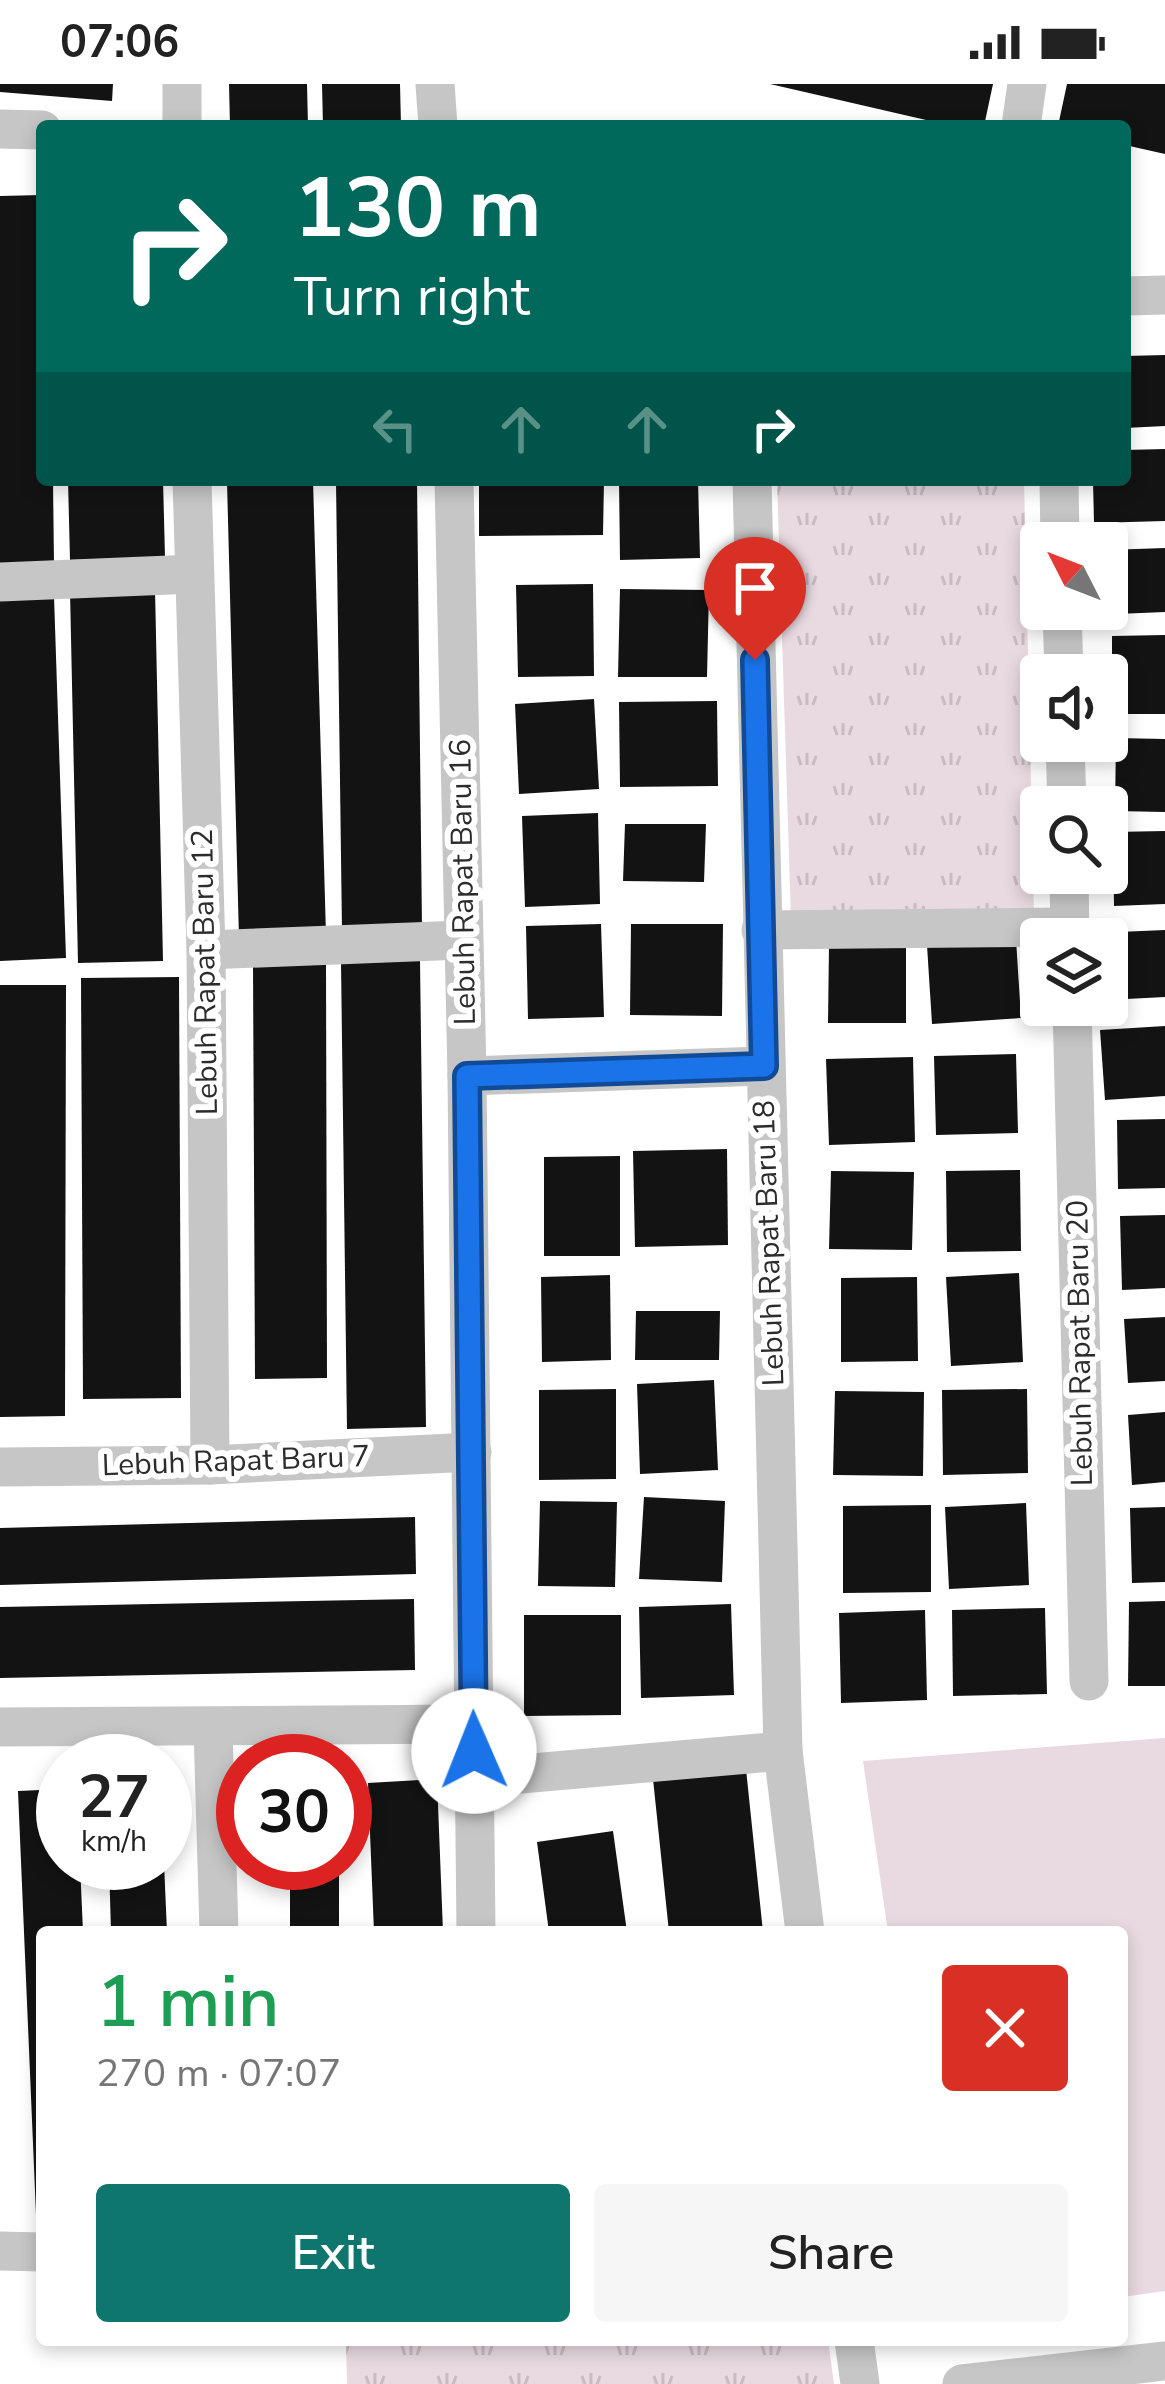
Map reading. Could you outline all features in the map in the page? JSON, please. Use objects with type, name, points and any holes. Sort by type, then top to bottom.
[{"type":"street","points":[[182,84],[182,120]]},
{"type":"street","points":[[435,84],[438,120]]},
{"type":"street","points":[[1022,120],[1028,84]]},
{"type":"street","points":[[0,129],[36,130]]},
{"type":"street","points":[[1131,296],[1165,295]]},
{"type":"street","name":"Lebuh Rapat Baru 12","points":[[192,486],[206,950],[210,1465]]},
{"type":"street","name":"Lebuh Rapat Baru 16","points":[[454,486],[467,1076],[476,1926]]},
{"type":"street","name":"Lebuh Rapat Baru 18","points":[[752,486],[783,1751],[804,1926]]},
{"type":"street","points":[[1059,486],[1060,522]]},
{"type":"street","points":[[0,582],[194,574]]},
{"type":"street","points":[[761,930],[1020,933]]},
{"type":"street","points":[[206,950],[464,940]]},
{"type":"street","name":"Lebuh Rapat Baru 20","points":[[1073,1026],[1089,1681]]},
{"type":"street","points":[[467,1076],[764,1066]]},
{"type":"street","name":"Lebuh Rapat Baru 7","points":[[0,1467],[210,1465],[472,1452]]},
{"type":"street","points":[[0,1727],[473,1724]]},
{"type":"street","points":[[213,1728],[219,1926]]},
{"type":"street","points":[[475,1778],[783,1751]]},
{"type":"street","points":[[0,2251],[36,2252]]},
{"type":"street","points":[[855,2346],[860,2384]]},
{"type":"street","points":[[962,2384],[1165,2361]]},
{"type":"green space","points":[[777,486],[1024,486],[1020,630],[1027,630],[1028,654],[1020,654],[1020,762],[1031,762],[1031,786],[1020,786],[1020,894],[1034,894],[1034,913],[791,920]]},
{"type":"green space","points":[[1165,1738],[1165,2291],[1128,2296],[1128,1926],[887,1926],[863,1761]]},
{"type":"green space","points":[[346,2346],[829,2346],[834,2384],[347,2384]]},
{"type":"building","points":[[0,84],[113,84],[112,101],[0,92]]},
{"type":"building","points":[[229,84],[307,84],[308,120],[230,120]]},
{"type":"building","points":[[322,84],[400,84],[401,120],[323,120]]},
{"type":"building","points":[[770,84],[993,84],[985,120],[926,120]]},
{"type":"building","points":[[1067,84],[1165,84],[1165,154],[1131,146],[1131,120],[1059,120]]},
{"type":"building","points":[[36,195],[36,486],[53,486],[54,564],[0,565],[0,196]]},
{"type":"building","points":[[1165,355],[1165,426],[1131,428],[1131,356]]},
{"type":"building","points":[[1165,449],[1165,521],[1094,522],[1093,486],[1131,486],[1131,450]]},
{"type":"building","points":[[68,486],[163,486],[165,557],[70,560]]},
{"type":"building","points":[[227,486],[313,486],[326,935],[239,938]]},
{"type":"building","points":[[336,486],[417,486],[422,929],[342,931]]},
{"type":"building","points":[[479,486],[604,486],[603,535],[479,536]]},
{"type":"building","points":[[619,486],[698,486],[700,558],[620,560]]},
{"type":"building","points":[[1165,548],[1165,612],[1128,614],[1128,549]]},
{"type":"building","points":[[593,584],[594,676],[518,677],[516,585]]},
{"type":"building","points":[[155,589],[163,961],[78,963],[70,591]]},
{"type":"building","points":[[620,589],[709,590],[707,677],[618,677]]},
{"type":"building","points":[[54,596],[66,958],[0,961],[0,598]]},
{"type":"building","points":[[1165,635],[1165,714],[1128,714],[1128,654],[1112,654],[1112,636]]},
{"type":"building","points":[[594,699],[599,789],[519,794],[515,704]]},
{"type":"building","points":[[717,701],[718,786],[620,787],[619,702]]},
{"type":"building","points":[[1128,738],[1165,739],[1165,812],[1128,811],[1128,786],[1115,786],[1116,762],[1128,762]]},
{"type":"building","points":[[598,813],[600,904],[525,907],[522,816]]},
{"type":"building","points":[[625,824],[706,824],[704,882],[623,881]]},
{"type":"building","points":[[1165,831],[1165,904],[1114,906],[1114,894],[1128,894],[1128,832]]},
{"type":"building","points":[[601,924],[604,1017],[528,1019],[526,926]]},
{"type":"building","points":[[631,924],[723,924],[722,1016],[630,1015]]},
{"type":"building","points":[[1165,930],[1165,997],[1128,999],[1128,932]]},
{"type":"building","points":[[1016,939],[1020,1018],[932,1024],[927,945]]},
{"type":"building","points":[[829,945],[906,945],[906,1023],[828,1023]]},
{"type":"building","points":[[420,960],[426,1427],[347,1429],[341,962]]},
{"type":"building","points":[[326,964],[327,1378],[255,1379],[253,965]]},
{"type":"building","points":[[179,977],[181,1398],[83,1399],[81,978]]},
{"type":"building","points":[[0,985],[66,985],[65,1416],[0,1417]]},
{"type":"building","points":[[1165,1026],[1165,1096],[1105,1100],[1100,1030]]},
{"type":"building","points":[[1016,1054],[1018,1133],[936,1135],[934,1056]]},
{"type":"building","points":[[913,1057],[915,1142],[829,1145],[826,1059]]},
{"type":"building","points":[[1165,1119],[1165,1188],[1118,1189],[1117,1120]]},
{"type":"building","points":[[727,1149],[728,1245],[635,1247],[633,1151]]},
{"type":"building","points":[[620,1156],[620,1256],[544,1256],[544,1157]]},
{"type":"building","points":[[1020,1170],[1021,1251],[947,1252],[946,1171]]},
{"type":"building","points":[[831,1171],[914,1172],[912,1250],[829,1249]]},
{"type":"building","points":[[1165,1215],[1165,1288],[1122,1290],[1120,1216]]},
{"type":"building","points":[[1019,1273],[1023,1362],[951,1366],[946,1277]]},
{"type":"building","points":[[610,1275],[611,1360],[542,1362],[541,1277]]},
{"type":"building","points":[[917,1277],[918,1361],[841,1362],[841,1278]]},
{"type":"building","points":[[636,1311],[720,1311],[719,1360],[635,1360]]},
{"type":"building","points":[[1165,1317],[1165,1381],[1128,1383],[1124,1319]]},
{"type":"building","points":[[714,1380],[718,1470],[640,1474],[637,1384]]},
{"type":"building","points":[[616,1389],[616,1479],[539,1480],[539,1390]]},
{"type":"building","points":[[1027,1389],[1028,1473],[943,1475],[942,1390]]},
{"type":"building","points":[[835,1391],[924,1392],[923,1476],[833,1475]]},
{"type":"building","points":[[1165,1412],[1165,1482],[1132,1485],[1128,1415]]},
{"type":"building","points":[[644,1497],[725,1501],[722,1582],[639,1579]]},
{"type":"building","points":[[540,1501],[617,1502],[615,1587],[538,1586]]},
{"type":"building","points":[[1026,1503],[1029,1585],[949,1589],[945,1507]]},
{"type":"building","points":[[931,1505],[931,1592],[843,1593],[843,1506]]},
{"type":"building","points":[[1165,1507],[1165,1582],[1132,1583],[1130,1508]]},
{"type":"building","points":[[415,1517],[416,1574],[0,1585],[0,1528]]},
{"type":"building","points":[[414,1599],[415,1670],[0,1678],[0,1607]]},
{"type":"building","points":[[1165,1601],[1165,1686],[1128,1686],[1129,1602]]},
{"type":"building","points":[[731,1604],[734,1695],[641,1698],[639,1607]]},
{"type":"building","points":[[1045,1608],[1047,1694],[953,1696],[952,1610]]},
{"type":"building","points":[[925,1610],[927,1700],[841,1703],[839,1613]]},
{"type":"building","points":[[524,1615],[621,1615],[621,1715],[524,1716]]},
{"type":"building","points":[[746,1769],[762,1926],[668,1926],[653,1779]]},
{"type":"building","points":[[437,1779],[443,1926],[374,1926],[372,1783]]},
{"type":"building","points":[[36,1790],[36,1890],[81,1890],[83,1926],[36,1926],[36,2214],[18,1791]]},
{"type":"building","points":[[613,1831],[626,1926],[548,1926],[537,1842]]},
{"type":"building","points":[[110,1890],[165,1890],[167,1926],[111,1926]]},
{"type":"building","points":[[290,1890],[339,1890],[339,1926],[290,1926]]},
{"type":"route","points":[[474,1751],[467,1076],[764,1066],[755,660]]}]
